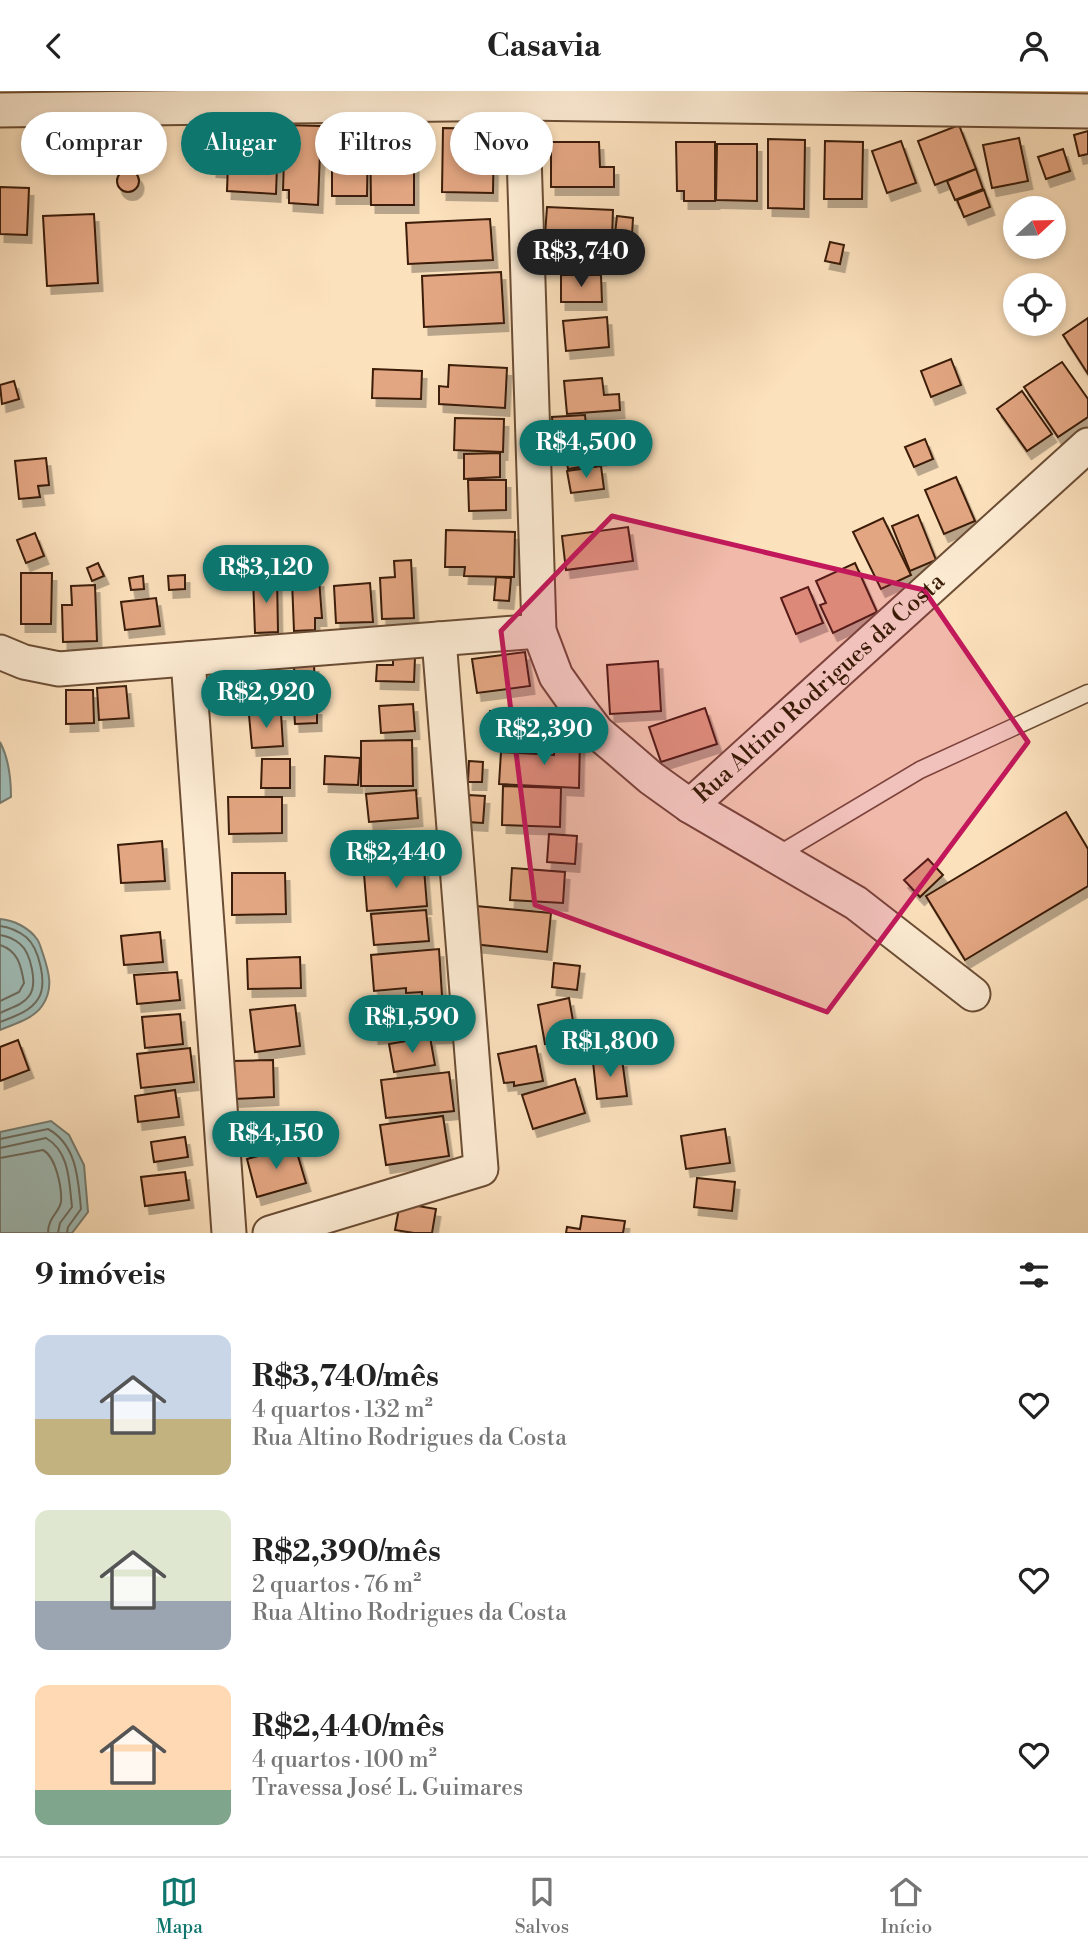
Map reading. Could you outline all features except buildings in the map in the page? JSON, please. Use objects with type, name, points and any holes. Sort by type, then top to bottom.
[{"type":"street","points":[[0,110],[56,100],[522,97],[1088,111]]},
{"type":"street","name":"Rua Altino Rodrigues da Costa","points":[[522,97],[539,631],[556,676],[597,732],[651,778],[690,806],[1088,445]]},
{"type":"street","points":[[0,652],[24,662],[59,669],[539,631]]},
{"type":"street","points":[[270,1233],[481,1169],[439,639]]},
{"type":"street","points":[[188,659],[229,1233]]},
{"type":"street","points":[[690,806],[856,903],[974,994]]},
{"type":"lane","points":[[776,856],[920,770],[1088,694]]},
{"type":"highlighted area","points":[[612,516],[924,590],[1028,742],[827,1012],[535,905],[501,631]]},
{"type":"water","points":[[0,742],[9,768],[11,797],[0,803]]},
{"type":"water","points":[[0,919],[21,925],[37,939],[49,980],[46,1000],[38,1011],[23,1021],[0,1030]]},
{"type":"water","points":[[51,1121],[69,1135],[84,1165],[88,1212],[72,1233],[0,1233],[0,1132]]}]
